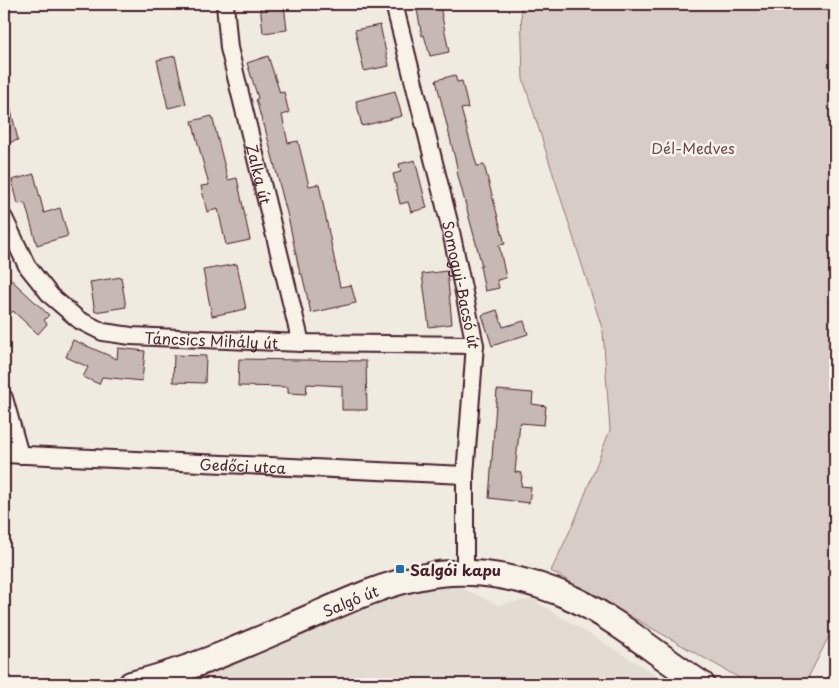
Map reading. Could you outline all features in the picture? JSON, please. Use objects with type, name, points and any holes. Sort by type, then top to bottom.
[{"type":"main road","name":"Salgó út","points":[[131,684],[204,662],[367,592],[422,577],[465,573],[500,576],[546,588],[577,601],[605,617],[702,684]]},
{"type":"street","name":"Zalka út","points":[[225,4],[229,48],[301,343]]},
{"type":"street","name":"Somogyi-Bacsó út","points":[[394,4],[449,222],[475,345],[465,475],[465,573]]},
{"type":"street","name":"Táncsics Mihály út","points":[[4,218],[27,266],[51,296],[80,320],[103,332],[131,336],[301,343],[475,345]]},
{"type":"street","points":[[4,398],[20,455]]},
{"type":"street","name":"Gedőci utca","points":[[4,454],[465,475]]},
{"type":"shaded area","points":[[452,580],[464,589],[498,605],[532,599],[671,684],[160,684],[343,609]]},
{"type":"green space","name":"Dél-Medves","points":[[521,4],[835,4],[835,624],[805,684],[750,684],[551,571],[575,520],[610,430],[603,331],[523,79]]},
{"type":"building","points":[[260,4],[284,4],[287,30],[263,33]]},
{"type":"building","points":[[440,6],[449,52],[430,56],[424,35],[422,36],[417,10]]},
{"type":"building","points":[[380,25],[389,66],[364,71],[355,30]]},
{"type":"building","points":[[175,56],[186,104],[168,108],[157,60]]},
{"type":"building","points":[[268,56],[280,93],[284,92],[289,113],[282,115],[288,143],[298,141],[309,186],[319,184],[340,287],[351,285],[356,303],[311,313],[302,274],[300,274],[289,221],[256,99],[258,98],[247,63]]},
{"type":"building","points":[[455,75],[457,82],[462,81],[468,108],[461,109],[477,166],[484,165],[505,244],[499,245],[506,278],[497,280],[499,288],[485,291],[480,266],[482,266],[457,172],[436,80]]},
{"type":"building","points":[[395,91],[402,116],[362,126],[356,101]]},
{"type":"building","points":[[9,102],[18,140],[4,144],[4,103]]},
{"type":"building","points":[[212,116],[228,180],[237,178],[250,240],[226,245],[218,209],[207,212],[201,186],[209,185],[192,121]]},
{"type":"building","points":[[415,160],[427,208],[411,212],[408,202],[400,204],[393,174],[401,172],[399,164]]},
{"type":"building","points":[[34,174],[44,213],[60,208],[68,236],[37,245],[25,203],[18,204],[12,180]]},
{"type":"building","points":[[237,264],[246,309],[212,316],[203,270]]},
{"type":"building","points":[[447,271],[452,324],[429,327],[422,274]]},
{"type":"building","points":[[4,273],[49,315],[44,320],[47,324],[38,334],[13,311],[4,321]]},
{"type":"building","points":[[121,277],[126,307],[95,312],[90,282]]},
{"type":"building","points":[[497,310],[503,327],[524,321],[528,334],[492,346],[482,315]]},
{"type":"building","points":[[73,340],[117,359],[118,348],[145,351],[142,381],[102,377],[99,384],[83,377],[88,367],[66,357]]},
{"type":"building","points":[[174,355],[206,356],[205,383],[173,382]]},
{"type":"building","points":[[239,359],[366,361],[367,410],[342,410],[342,386],[307,384],[306,394],[288,393],[288,387],[238,386]]},
{"type":"building","points":[[497,390],[533,393],[532,404],[546,406],[544,425],[520,423],[515,472],[522,473],[521,486],[531,487],[529,503],[489,498]]},
{"type":"place","name":"Salgói kapu","points":[[400,569]]}]
